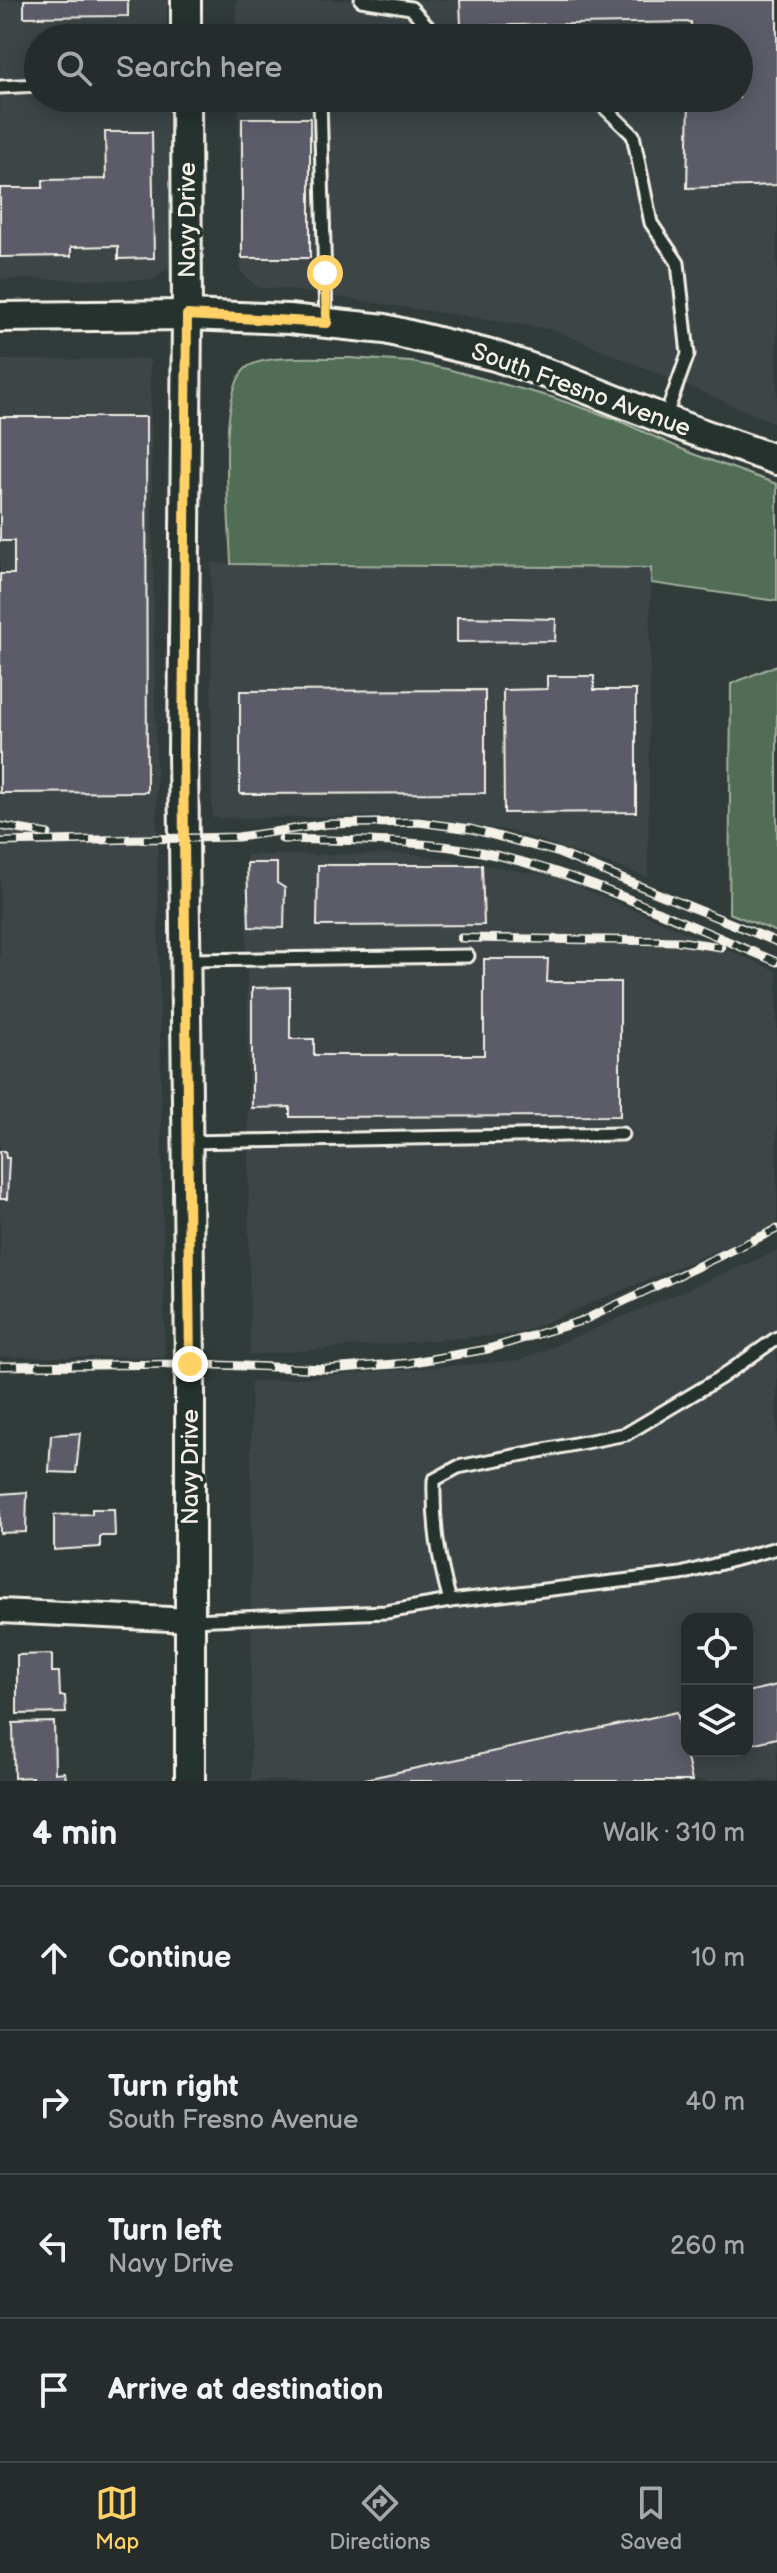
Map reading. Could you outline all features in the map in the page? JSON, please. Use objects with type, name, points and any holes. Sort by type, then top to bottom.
[{"type":"street","points":[[186,0],[186,24]]},
{"type":"street","name":"Navy Drive","points":[[186,112],[183,737],[190,1781]]},
{"type":"street","name":"South Fresno Avenue","points":[[0,317],[187,315],[385,329],[495,356],[777,460]]},
{"type":"street","points":[[0,1611],[191,1620]]},
{"type":"lane","points":[[361,0],[411,8],[425,24]]},
{"type":"lane","points":[[0,87],[24,86]]},
{"type":"lane","points":[[320,112],[327,323]]},
{"type":"lane","points":[[609,112],[633,135],[651,223],[678,263],[688,354],[665,419]]},
{"type":"lane","points":[[186,960],[468,956]]},
{"type":"lane","points":[[188,1142],[622,1134]]},
{"type":"lane","points":[[450,1601],[438,1559],[433,1520],[434,1480],[458,1467],[626,1434],[720,1378],[777,1338]]},
{"type":"lane","points":[[191,1620],[386,1612],[450,1601],[681,1574],[777,1548]]},
{"type":"shaded area","points":[[0,0],[167,0],[167,24],[24,24],[24,112],[168,112],[169,267],[153,280],[0,279]]},
{"type":"shaded area","points":[[236,0],[777,0],[777,424],[555,330],[284,289],[258,288],[241,272],[238,112],[753,112],[753,24],[236,24]]},
{"type":"shaded area","points":[[150,359],[165,1357],[0,1357],[0,360]]},
{"type":"shaded area","points":[[211,563],[651,568],[648,877],[515,832],[423,816],[212,818]]},
{"type":"shaded area","points":[[414,854],[556,877],[777,971],[777,1225],[521,1333],[250,1355],[246,855]]},
{"type":"shaded area","points":[[777,1251],[777,1781],[251,1781],[251,1382],[521,1360]]},
{"type":"green space","points":[[350,358],[411,362],[551,397],[615,419],[693,454],[777,484],[777,601],[651,583],[651,568],[231,564],[227,461],[231,404],[237,382],[246,368],[266,360]]},
{"type":"green space","points":[[777,665],[777,932],[729,913],[731,684]]},
{"type":"building","points":[[24,0],[128,0],[128,16],[24,17]]},
{"type":"building","points":[[460,0],[777,0],[777,185],[687,188],[689,112],[753,112],[753,24],[461,24]]},
{"type":"building","points":[[242,118],[310,118],[310,258],[242,258]]},
{"type":"building","points":[[105,132],[152,132],[154,258],[118,259],[118,246],[71,247],[71,256],[0,257],[0,188],[43,188],[43,180],[106,179]]},
{"type":"building","points":[[0,417],[146,417],[147,792],[0,793],[0,574],[14,574],[14,541],[0,541]]},
{"type":"building","points":[[457,617],[556,619],[555,641],[457,642]]},
{"type":"building","points":[[547,676],[594,676],[594,690],[636,690],[636,812],[504,813],[503,690],[547,689]]},
{"type":"building","points":[[485,690],[485,793],[240,794],[240,691]]},
{"type":"building","points":[[247,863],[277,863],[277,883],[285,888],[284,928],[249,927]]},
{"type":"building","points":[[318,865],[482,865],[484,925],[317,926]]},
{"type":"building","points":[[484,959],[548,959],[547,982],[620,982],[620,1116],[290,1117],[290,1107],[252,1108],[252,988],[290,987],[290,1039],[314,1039],[314,1055],[484,1055]]},
{"type":"building","points":[[0,1151],[5,1151],[6,1158],[9,1158],[7,1199],[0,1199]]},
{"type":"building","points":[[80,1433],[76,1473],[49,1472],[51,1435]]},
{"type":"building","points":[[27,1492],[26,1532],[0,1533],[0,1494]]},
{"type":"building","points":[[92,1509],[114,1509],[115,1536],[100,1536],[100,1547],[54,1550],[54,1515],[92,1514]]},
{"type":"building","points":[[52,1654],[52,1672],[59,1672],[60,1696],[65,1696],[66,1713],[17,1714],[17,1655]]},
{"type":"building","points":[[777,1685],[777,1738],[753,1744],[753,1691]]},
{"type":"building","points":[[677,1712],[681,1757],[687,1757],[692,1781],[356,1781]]},
{"type":"building","points":[[54,1722],[55,1773],[65,1772],[66,1781],[14,1778],[13,1723]]},
{"type":"railway","points":[[0,842],[238,837],[328,824],[418,822],[471,829],[556,852],[777,942]]},
{"type":"railway","points":[[0,826],[48,834]]},
{"type":"railway","points":[[282,839],[432,845],[518,861],[593,885],[777,962]]},
{"type":"railway","points":[[461,938],[679,941],[721,947]]},
{"type":"railway","points":[[0,1366],[190,1364],[328,1369],[408,1363],[488,1349],[584,1320],[777,1229]]},
{"type":"route","points":[[190,1364],[183,752],[187,315],[327,323],[325,273]]}]
